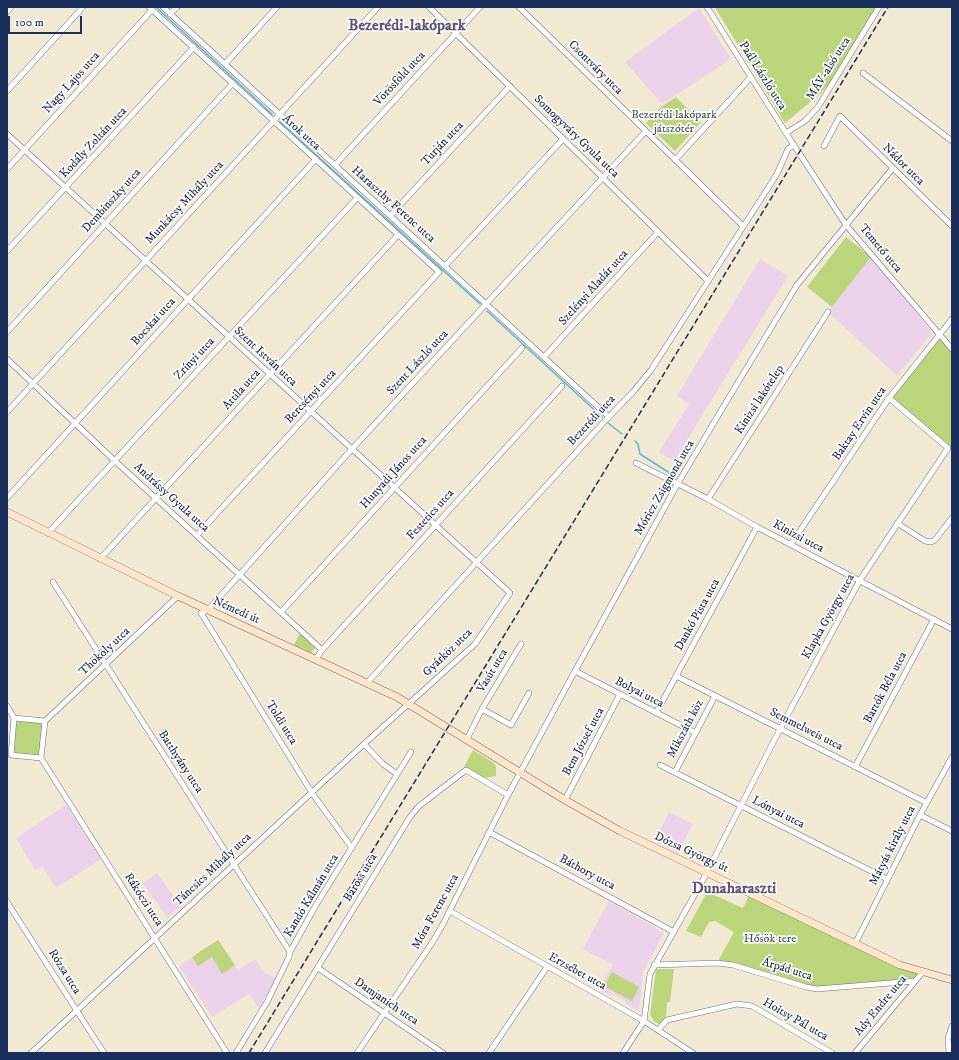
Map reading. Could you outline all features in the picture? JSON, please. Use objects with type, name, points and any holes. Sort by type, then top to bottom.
[{"type":"main road","name":"Némedi út","points":[[7,512],[100,559],[367,683],[409,704],[454,732]]},
{"type":"main road","name":"Dózsa György út","points":[[454,732],[564,800],[620,831],[900,965],[922,973],[952,980]]},
{"type":"street","points":[[7,12],[11,7]]},
{"type":"street","points":[[7,91],[83,7]]},
{"type":"street","name":"Haraszthy Ferenc utca","points":[[163,7],[609,417]]},
{"type":"street","points":[[170,14],[177,7]]},
{"type":"street","points":[[225,64],[277,7]]},
{"type":"street","name":"Munkácsy Mihály utca","points":[[7,412],[378,7]]},
{"type":"street","name":"Somogyváry Gyula utca","points":[[429,7],[708,281]]},
{"type":"street","name":"Vörösföld utca","points":[[335,165],[480,7]]},
{"type":"street","name":"Csontváry utca","points":[[519,7],[645,132],[743,226]]},
{"type":"street","name":"Paál László utca","points":[[707,7],[802,156]]},
{"type":"street","name":"MÁV-alsó utca","points":[[786,133],[805,121],[818,107],[879,7]]},
{"type":"street","name":"Árok utca","points":[[151,8],[439,272]]},
{"type":"street","name":"Nagy Lajos utca","points":[[7,169],[151,8]]},
{"type":"street","name":"Kodály Zoltán utca","points":[[7,251],[194,47]]},
{"type":"street","points":[[863,73],[952,141]]},
{"type":"street","points":[[675,160],[751,77]]},
{"type":"street","name":"Dembinszky utca","points":[[7,332],[233,83]]},
{"type":"street","name":"Turján utca","points":[[390,216],[510,86]]},
{"type":"street","name":"Nádor utca","points":[[824,146],[840,116],[892,169],[952,226]]},
{"type":"street","name":"Szent László utca","points":[[208,610],[239,573],[351,450],[645,132]]},
{"type":"street","name":"Szent István utca","points":[[7,134],[351,450],[510,593]]},
{"type":"street","points":[[445,266],[563,138]]},
{"type":"street","name":"Bezerédi utca","points":[[367,683],[633,392],[651,370],[777,174],[788,149],[794,145]]},
{"type":"street","name":"Temető utca","points":[[802,156],[846,224],[952,349]]},
{"type":"street","name":"Bocskai utca","points":[[7,498],[316,160]]},
{"type":"street","name":"Móricz Zsigmond utca","points":[[520,772],[678,483],[797,285],[892,169]]},
{"type":"street","name":"Zrínyi utca","points":[[48,534],[358,198]]},
{"type":"street","name":"Szelényi Aladár utca","points":[[544,357],[658,232]]},
{"type":"street","name":"Attila utca","points":[[100,559],[398,235]]},
{"type":"street","name":"Bercsényi utca","points":[[197,535],[311,413],[439,272]]},
{"type":"street","name":"Kinizsi lakótelep","points":[[708,499],[828,312]]},
{"type":"street","name":"Baktay Ervin utca","points":[[790,544],[889,398],[952,319]]},
{"type":"street","name":"Hunyadi János utca","points":[[281,612],[522,348]]},
{"type":"street","name":"Andrássy Gyula utca","points":[[7,360],[322,650]]},
{"type":"street","name":"Festetics utca","points":[[316,659],[322,650],[562,386]]},
{"type":"street","name":"Klapka György utca","points":[[644,1021],[650,974],[654,966],[707,872],[780,729],[860,580],[948,448],[889,398]]},
{"type":"street","name":"Kinizsi utca","points":[[636,463],[678,483],[757,527],[952,628]]},
{"type":"street","points":[[897,523],[925,541],[931,542],[935,540],[952,518]]},
{"type":"street","name":"Dankó Pista utca","points":[[656,713],[757,527]]},
{"type":"street","name":"Batthyány utca","points":[[52,582],[290,952]]},
{"type":"street","name":"Gyárköz utca","points":[[409,704],[475,644],[510,593]]},
{"type":"street","name":"Thököly utca","points":[[44,721],[106,665],[178,596]]},
{"type":"street","name":"Toldi utca","points":[[208,610],[201,615],[312,793],[352,848]]},
{"type":"street","name":"Bartók Béla utca","points":[[855,766],[934,619]]},
{"type":"street","name":"Vasút utca","points":[[467,740],[482,709],[521,644]]},
{"type":"street","name":"Bolyai utca","points":[[575,671],[694,732]]},
{"type":"street","name":"Semmelweis utca","points":[[676,676],[927,803]]},
{"type":"street","name":"Vasút utca","points":[[482,709],[511,725],[529,693]]},
{"type":"street","name":"Bem József utca","points":[[564,800],[620,694]]},
{"type":"street","name":"Mikszáth köz","points":[[675,772],[694,732],[715,696]]},
{"type":"street","name":"Táncsics Mihály utca","points":[[31,1053],[154,937],[409,704]]},
{"type":"street","points":[[7,706],[14,718],[9,757],[41,758],[44,721],[14,718]]},
{"type":"street","points":[[364,744],[383,764],[397,774]]},
{"type":"street","name":"Kandó Kálmán utca","points":[[236,1053],[267,1002],[290,952],[411,752]]},
{"type":"street","name":"Mátyás király utca","points":[[855,944],[920,815],[952,757]]},
{"type":"street","name":"Rákóczi utca","points":[[41,758],[228,1053]]},
{"type":"street","name":"Lónyai utca","points":[[660,765],[887,879]]},
{"type":"street","name":"Baross utca","points":[[265,1053],[410,817],[419,806],[466,770],[508,795]]},
{"type":"street","name":"Móra Ferenc utca","points":[[356,1053],[432,943],[450,911],[520,772]]},
{"type":"street","points":[[920,815],[952,831]]},
{"type":"street","name":"Báthory utca","points":[[489,832],[674,932]]},
{"type":"street","name":"Rózsa utca","points":[[7,902],[104,1053]]},
{"type":"street","name":"Erzsébet utca","points":[[450,911],[644,1021],[693,1053]]},
{"type":"street","name":"Árpád utca","points":[[654,966],[717,963],[733,965],[806,988],[817,989],[915,981]]},
{"type":"street","points":[[489,1053],[547,967]]},
{"type":"street","name":"Damjanich utca","points":[[318,968],[443,1053]]},
{"type":"street","name":"Ady Endre utca","points":[[855,1053],[922,973]]},
{"type":"street","name":"Hoitsy Pál utca","points":[[658,1030],[667,1020],[737,1004],[752,1006],[832,1053]]},
{"type":"street","points":[[623,1053],[644,1021]]},
{"type":"street","points":[[949,1053],[948,1038],[952,1026]]},
{"type":"shaded area","points":[[699,8],[731,59],[662,104],[625,62]]},
{"type":"shaded area","points":[[871,257],[932,333],[897,376],[828,312]]},
{"type":"shaded area","points":[[760,259],[788,276],[674,461],[659,452],[689,404],[677,396]]},
{"type":"shaded area","points":[[66,805],[101,859],[56,888],[42,866],[35,870],[16,838]]},
{"type":"shaded area","points":[[669,812],[693,824],[678,853],[655,841]]},
{"type":"shaded area","points":[[157,873],[181,907],[167,917],[143,883]]},
{"type":"shaded area","points":[[609,901],[664,933],[643,972],[639,1011],[625,1003],[626,1001],[613,994],[611,996],[599,989],[613,965],[583,949]]},
{"type":"shaded area","points":[[218,940],[238,970],[255,959],[264,973],[276,978],[259,1008],[249,994],[212,1017],[179,966]]},
{"type":"green space","points":[[715,7],[878,7],[842,70],[819,95],[785,123]]},
{"type":"green space","name":"Bezerédi lakópark játszótér","points":[[676,97],[701,122],[675,151],[646,123],[661,107]]},
{"type":"green space","points":[[846,237],[871,257],[832,307],[807,287]]},
{"type":"green space","points":[[939,335],[952,351],[952,451],[889,398]]},
{"type":"green space","points":[[300,633],[315,648],[311,653],[294,645]]},
{"type":"green space","points":[[19,721],[40,723],[43,727],[40,753],[37,757],[13,755],[16,724]]},
{"type":"green space","points":[[473,750],[494,763],[496,767],[496,776],[484,778],[464,767]]},
{"type":"green space","name":"Hősök tere","points":[[707,892],[743,908],[750,893],[922,973],[915,981],[817,989],[717,963],[734,932],[715,921],[709,922],[701,937],[686,931]]},
{"type":"green space","points":[[218,940],[235,965],[222,974],[212,957],[198,966],[192,957]]},
{"type":"green space","points":[[656,969],[674,969],[670,1002],[667,1002],[666,1017],[660,1025],[654,1021],[650,1015]]},
{"type":"green space","points":[[612,972],[639,987],[632,1001],[604,986]]},
{"type":"waterway","points":[[156,7],[272,114]]},
{"type":"waterway","points":[[280,122],[480,304]]},
{"type":"waterway","points":[[487,311],[602,417]]},
{"type":"waterway","points":[[608,423],[622,434]]},
{"type":"waterway","points":[[635,441],[638,444],[640,454],[676,477]]},
{"type":"railway","points":[[249,1053],[888,7]]},
{"type":"district","name":"Bezerédi-lakópark","points":[[407,27]]},
{"type":"district","name":"Dunaharaszti","points":[[734,890]]}]
